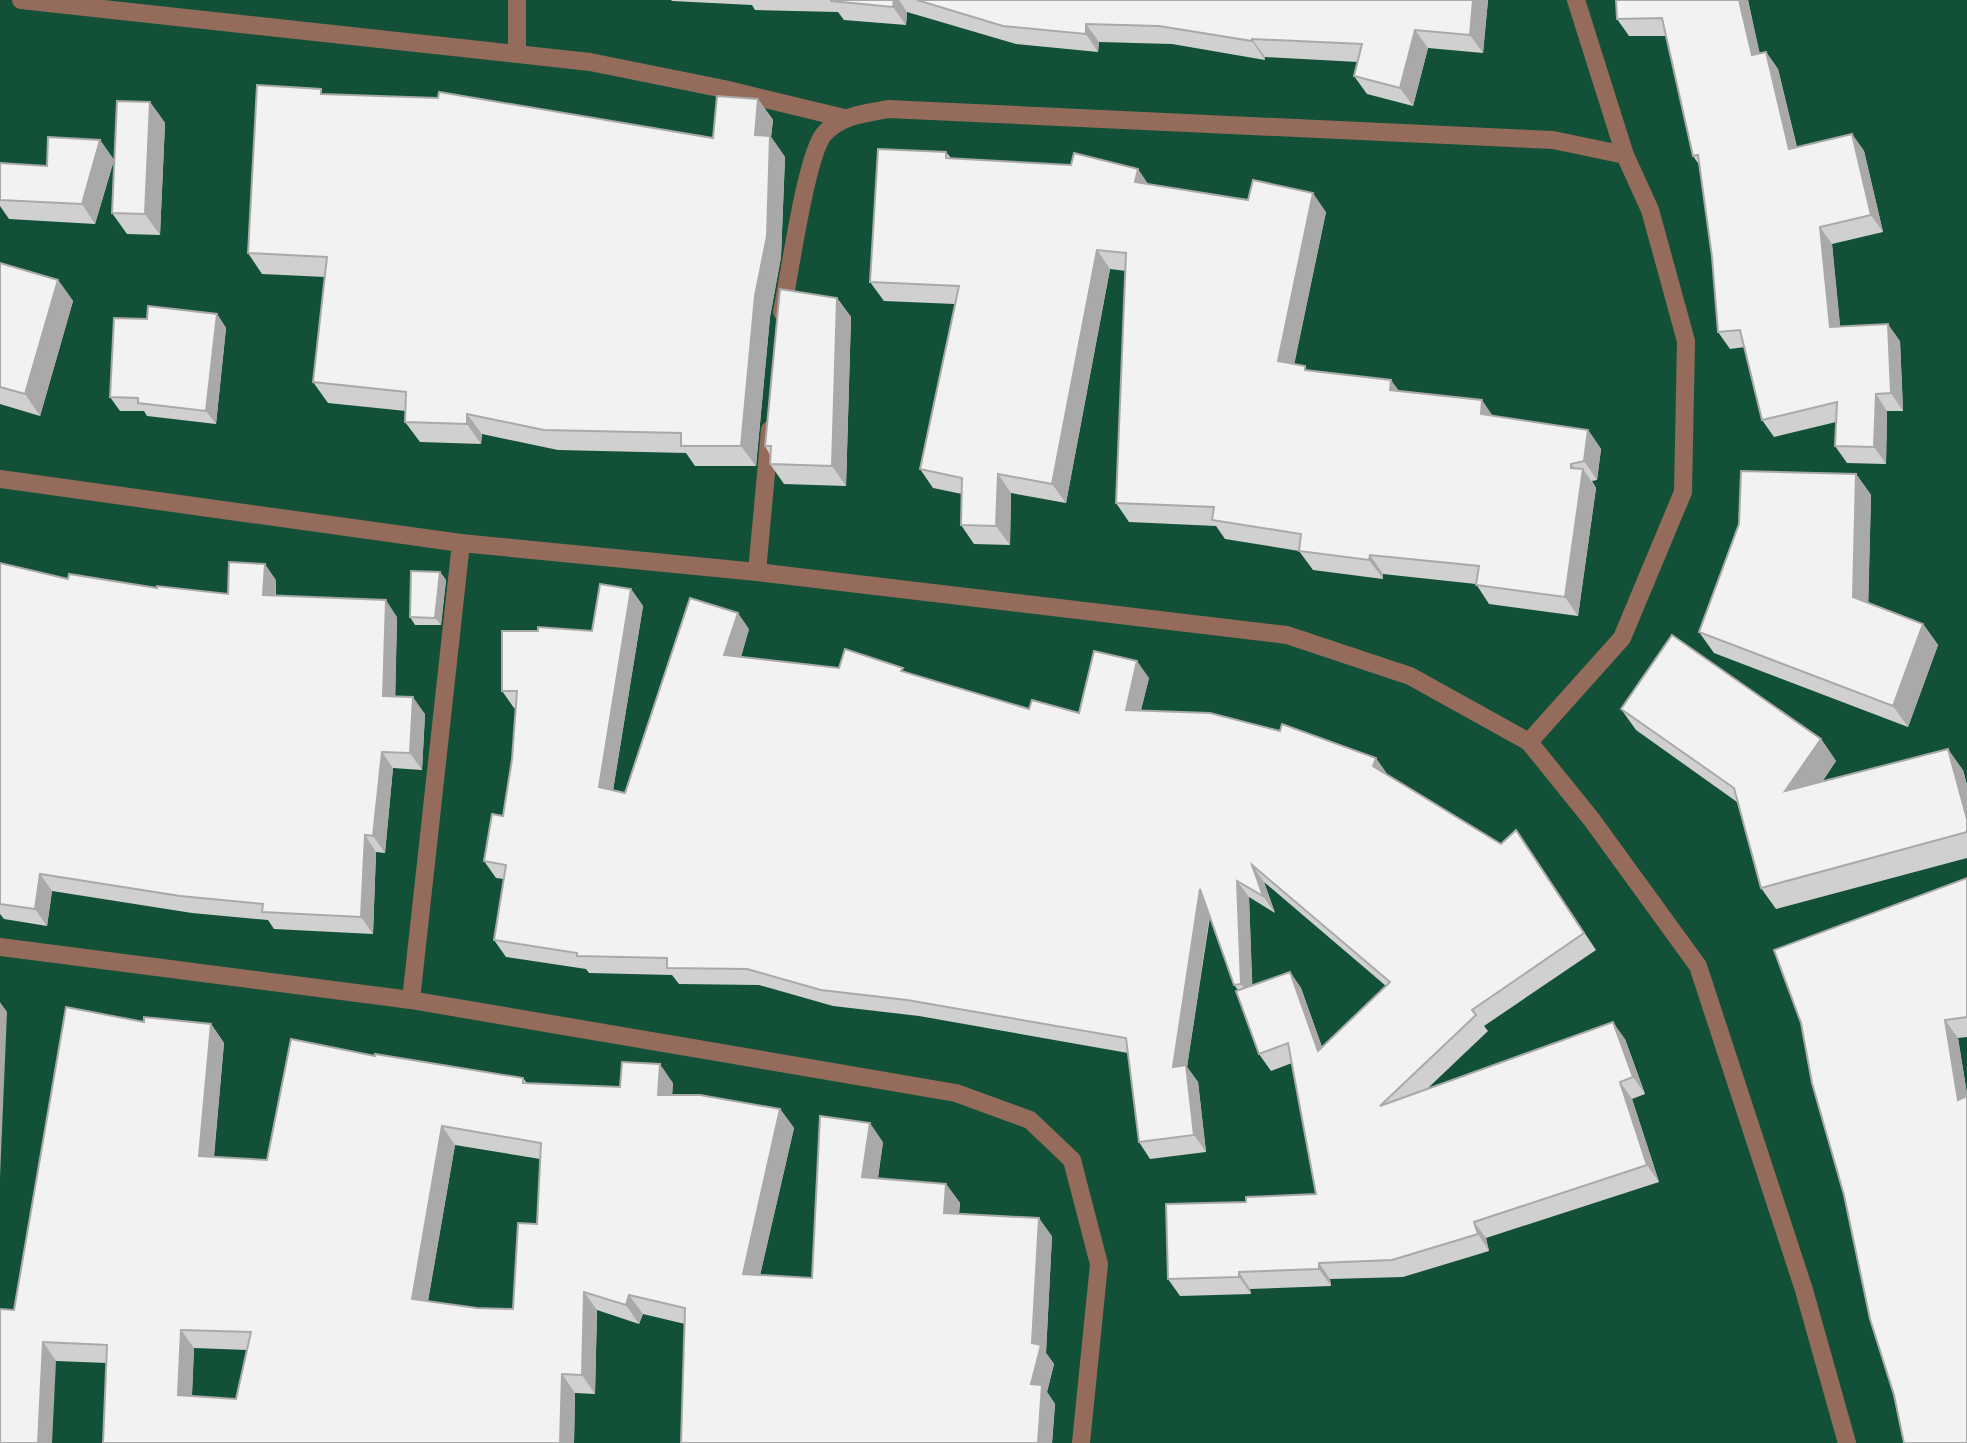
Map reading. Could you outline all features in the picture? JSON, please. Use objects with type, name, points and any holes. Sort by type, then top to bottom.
[{"type":"street","points":[[21,0],[590,62],[724,89],[844,118],[888,109],[1512,138],[1553,140],[1625,155]]},
{"type":"street","points":[[517,0],[517,54]]},
{"type":"street","points":[[1529,742],[1622,638],[1683,492],[1686,341],[1650,210],[1625,155],[1576,0]]},
{"type":"street","points":[[780,332],[810,168],[823,135],[844,118]]},
{"type":"street","points":[[757,572],[772,412]]},
{"type":"street","points":[[0,479],[461,542],[757,572],[1287,635],[1410,676],[1529,742],[1592,820],[1698,967],[1804,1290],[1847,1443]]},
{"type":"street","points":[[411,1000],[461,542]]},
{"type":"street","points":[[0,947],[411,1000],[956,1093],[1030,1120],[1072,1160],[1099,1264],[1081,1443]]},
{"type":"building","points":[[831,0],[894,0],[893,7]]},
{"type":"building","points":[[917,0],[1473,0],[1470,35],[1415,30],[1400,88],[1354,76],[1362,44],[1252,41],[1159,26],[1086,24],[1086,34],[1003,26]]},
{"type":"building","points":[[1616,0],[1739,0],[1752,55],[1766,52],[1789,149],[1852,134],[1871,215],[1820,227],[1830,327],[1888,324],[1891,393],[1876,394],[1874,447],[1835,446],[1837,402],[1762,420],[1740,330],[1718,332],[1712,257],[1698,155],[1693,156],[1662,18],[1617,19]]},
{"type":"building","points":[[257,85],[321,89],[321,94],[438,98],[439,92],[713,138],[717,96],[758,99],[755,135],[770,136],[767,236],[755,296],[741,446],[681,446],[681,433],[544,430],[467,414],[467,424],[405,422],[406,392],[313,382],[327,257],[248,253]]},
{"type":"building","points":[[117,101],[150,102],[145,214],[112,213]]},
{"type":"building","points":[[48,137],[100,140],[82,204],[0,200],[0,163],[47,166]]},
{"type":"building","points":[[878,149],[946,152],[946,158],[1071,165],[1074,153],[1138,169],[1135,182],[1248,200],[1253,180],[1313,193],[1278,361],[1305,366],[1305,370],[1391,380],[1390,390],[1482,400],[1481,414],[1588,430],[1584,461],[1571,464],[1571,468],[1583,469],[1565,597],[1476,585],[1479,566],[1370,555],[1369,560],[1299,551],[1301,534],[1212,520],[1214,507],[1116,503],[1126,253],[1097,250],[1052,484],[998,474],[996,526],[961,525],[962,478],[920,469],[959,286],[870,282]]},
{"type":"building","points":[[0,263],[58,280],[25,394],[0,387]]},
{"type":"building","points":[[780,289],[837,298],[832,466],[770,464],[771,446],[765,446]]},
{"type":"building","points":[[148,306],[217,314],[206,411],[138,403],[138,398],[110,397],[114,318],[147,319]]},
{"type":"building","points":[[1741,471],[1856,474],[1853,597],[1923,624],[1893,706],[1699,632],[1739,524]]},
{"type":"building","points":[[229,562],[265,564],[263,595],[386,600],[383,696],[413,697],[410,753],[382,752],[373,836],[365,835],[361,917],[262,912],[263,904],[180,896],[40,874],[35,909],[0,904],[0,563],[68,579],[69,574],[157,588],[228,594]]},
{"type":"building","points":[[411,571],[440,572],[435,618],[410,617]]},
{"type":"building","points":[[600,584],[631,589],[599,787],[625,793],[690,598],[738,613],[724,655],[839,668],[845,649],[903,668],[901,671],[1029,709],[1032,700],[1079,713],[1094,651],[1137,661],[1126,710],[1210,713],[1280,731],[1282,724],[1376,758],[1373,766],[1501,844],[1516,830],[1584,933],[1472,1010],[1476,1015],[1380,1106],[1613,1022],[1633,1077],[1620,1082],[1647,1165],[1474,1222],[1478,1234],[1392,1260],[1319,1263],[1319,1269],[1239,1272],[1239,1277],[1168,1279],[1166,1204],[1246,1202],[1246,1197],[1316,1194],[1288,1043],[1259,1054],[1236,991],[1290,972],[1318,1051],[1390,982],[1252,865],[1263,896],[1237,881],[1241,984],[1234,985],[1200,889],[1173,1067],[1186,1065],[1194,1135],[1139,1142],[1126,1038],[907,1000],[821,990],[747,969],[667,968],[667,958],[577,956],[577,953],[494,940],[506,865],[484,861],[492,814],[503,816],[512,759],[517,691],[502,691],[502,631],[538,631],[538,627],[592,631]]},
{"type":"building","points":[[1672,635],[1821,739],[1785,791],[1948,749],[1967,819],[1967,832],[1761,888],[1734,788],[1621,709]]},
{"type":"building","points":[[1967,878],[1967,1017],[1945,1020],[1958,1100],[1967,1096],[1967,1443],[1904,1443],[1894,1395],[1870,1319],[1844,1195],[1812,1083],[1801,1023],[1774,950]]},
{"type":"building","points":[[66,1007],[144,1022],[144,1017],[211,1024],[199,1156],[267,1160],[291,1039],[375,1056],[523,1078],[523,1083],[620,1087],[622,1062],[660,1064],[658,1095],[700,1095],[780,1109],[743,1274],[812,1278],[820,1116],[870,1123],[862,1177],[946,1184],[944,1213],[1039,1218],[1032,1343],[1041,1345],[1031,1384],[1042,1385],[1038,1443],[681,1443],[685,1308],[629,1295],[626,1305],[584,1292],[582,1375],[562,1374],[560,1443],[103,1443],[107,1345],[43,1342],[38,1443],[0,1443],[0,1309],[14,1310]],"holes":[[[442,1126],[541,1143],[537,1224],[518,1223],[513,1309],[477,1308],[412,1299]],[[181,1330],[251,1332],[236,1399],[178,1395]]]}]
